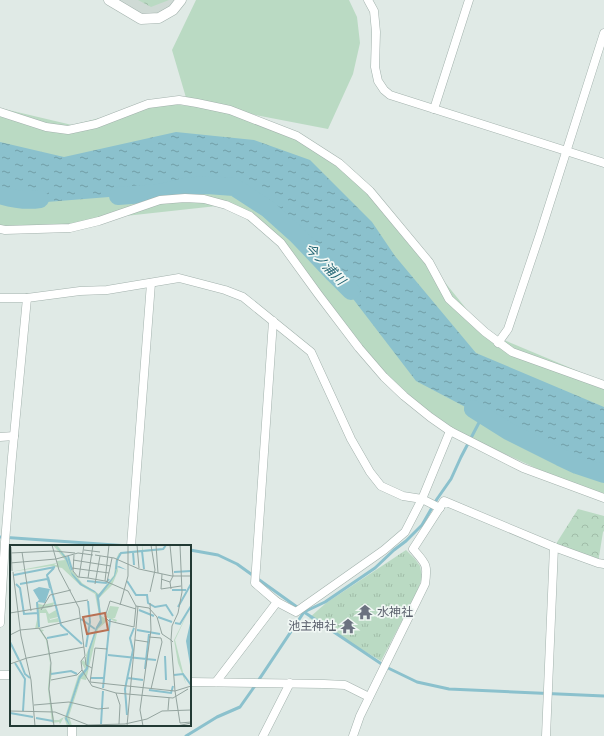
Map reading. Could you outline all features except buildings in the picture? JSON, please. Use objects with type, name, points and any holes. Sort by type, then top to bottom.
[{"type":"street","points":[[109,0],[141,19],[158,18],[173,10],[181,0]]},
{"type":"street","points":[[368,0],[374,11],[376,32],[375,67],[378,81],[384,90],[390,95],[604,163]]},
{"type":"street","points":[[434,109],[469,0]]},
{"type":"street","points":[[498,343],[508,329],[604,33]]},
{"type":"street","points":[[0,112],[46,127],[68,130],[96,124],[148,104],[178,100],[230,110],[297,136],[339,162],[370,191],[429,262],[449,299],[498,343],[512,352],[604,385]]},
{"type":"street","points":[[0,229],[70,228],[99,221],[160,200],[185,198],[204,199],[226,205],[250,216],[280,243],[359,348],[384,377],[404,396],[450,431],[523,468],[604,498]]},
{"type":"street","points":[[0,298],[28,298],[80,291],[107,290],[179,278],[225,290],[243,297],[311,352],[351,439],[370,472],[381,486],[403,496],[422,499],[440,508]]},
{"type":"street","points":[[131,544],[151,283]]},
{"type":"street","points":[[0,623],[14,436],[28,298]]},
{"type":"street","points":[[273,321],[255,583],[277,602],[296,612],[384,550],[405,532],[422,499],[450,431]]},
{"type":"street","points":[[0,437],[14,436]]},
{"type":"street","points":[[353,736],[369,697],[425,584],[427,572],[425,563],[413,549],[444,501],[554,547],[604,564]]},
{"type":"street","points":[[546,736],[554,547]]},
{"type":"street","points":[[216,682],[277,602]]},
{"type":"street","points":[[191,682],[345,685],[369,697]]},
{"type":"street","points":[[263,736],[290,684]]},
{"type":"shaded area","points":[[109,0],[181,0],[159,18],[141,19]]},
{"type":"green space","points":[[138,0],[169,0],[151,7]]},
{"type":"green space","points":[[196,0],[349,0],[357,17],[360,43],[353,74],[328,129],[225,109],[297,136],[364,186],[418,249],[485,332],[604,382],[604,498],[594,495],[440,424],[359,348],[281,243],[226,205],[107,218],[36,229],[0,226],[0,108],[72,125],[159,103],[222,109],[187,101],[172,50]]},
{"type":"green space","points":[[578,509],[604,516],[604,531],[598,563],[554,547]]},
{"type":"green space","points":[[406,550],[420,566],[422,577],[418,590],[381,661],[309,618],[326,603]]},
{"type":"water","points":[[176,132],[254,140],[310,160],[372,222],[395,256],[476,353],[604,407],[604,476],[560,457],[416,381],[334,274],[297,235],[268,209],[234,187],[207,185],[185,187],[159,193],[34,203],[0,195],[0,142],[64,157]]},
{"type":"waterway","name":"今ノ浦川","points":[[118,196],[159,193],[185,187],[207,185],[234,187],[268,209],[297,235],[351,291]]},
{"type":"waterway","name":"今ノ浦川","points":[[0,195],[10,198],[30,200],[40,199]]},
{"type":"waterway","name":"今ノ浦川","points":[[473,409],[508,431],[560,457],[577,465],[604,474]]},
{"type":"waterway","points":[[186,736],[217,717],[240,707],[304,612],[325,602],[375,568],[422,525],[451,479],[483,415]]},
{"type":"waterway","points":[[0,537],[115,545]]},
{"type":"waterway","points":[[191,550],[218,555],[237,564],[304,612],[386,667],[417,682],[449,689],[604,696]]},
{"type":"place","name":"水神社","points":[[365,612]]},
{"type":"place","name":"池主神社","points":[[348,626]]}]
